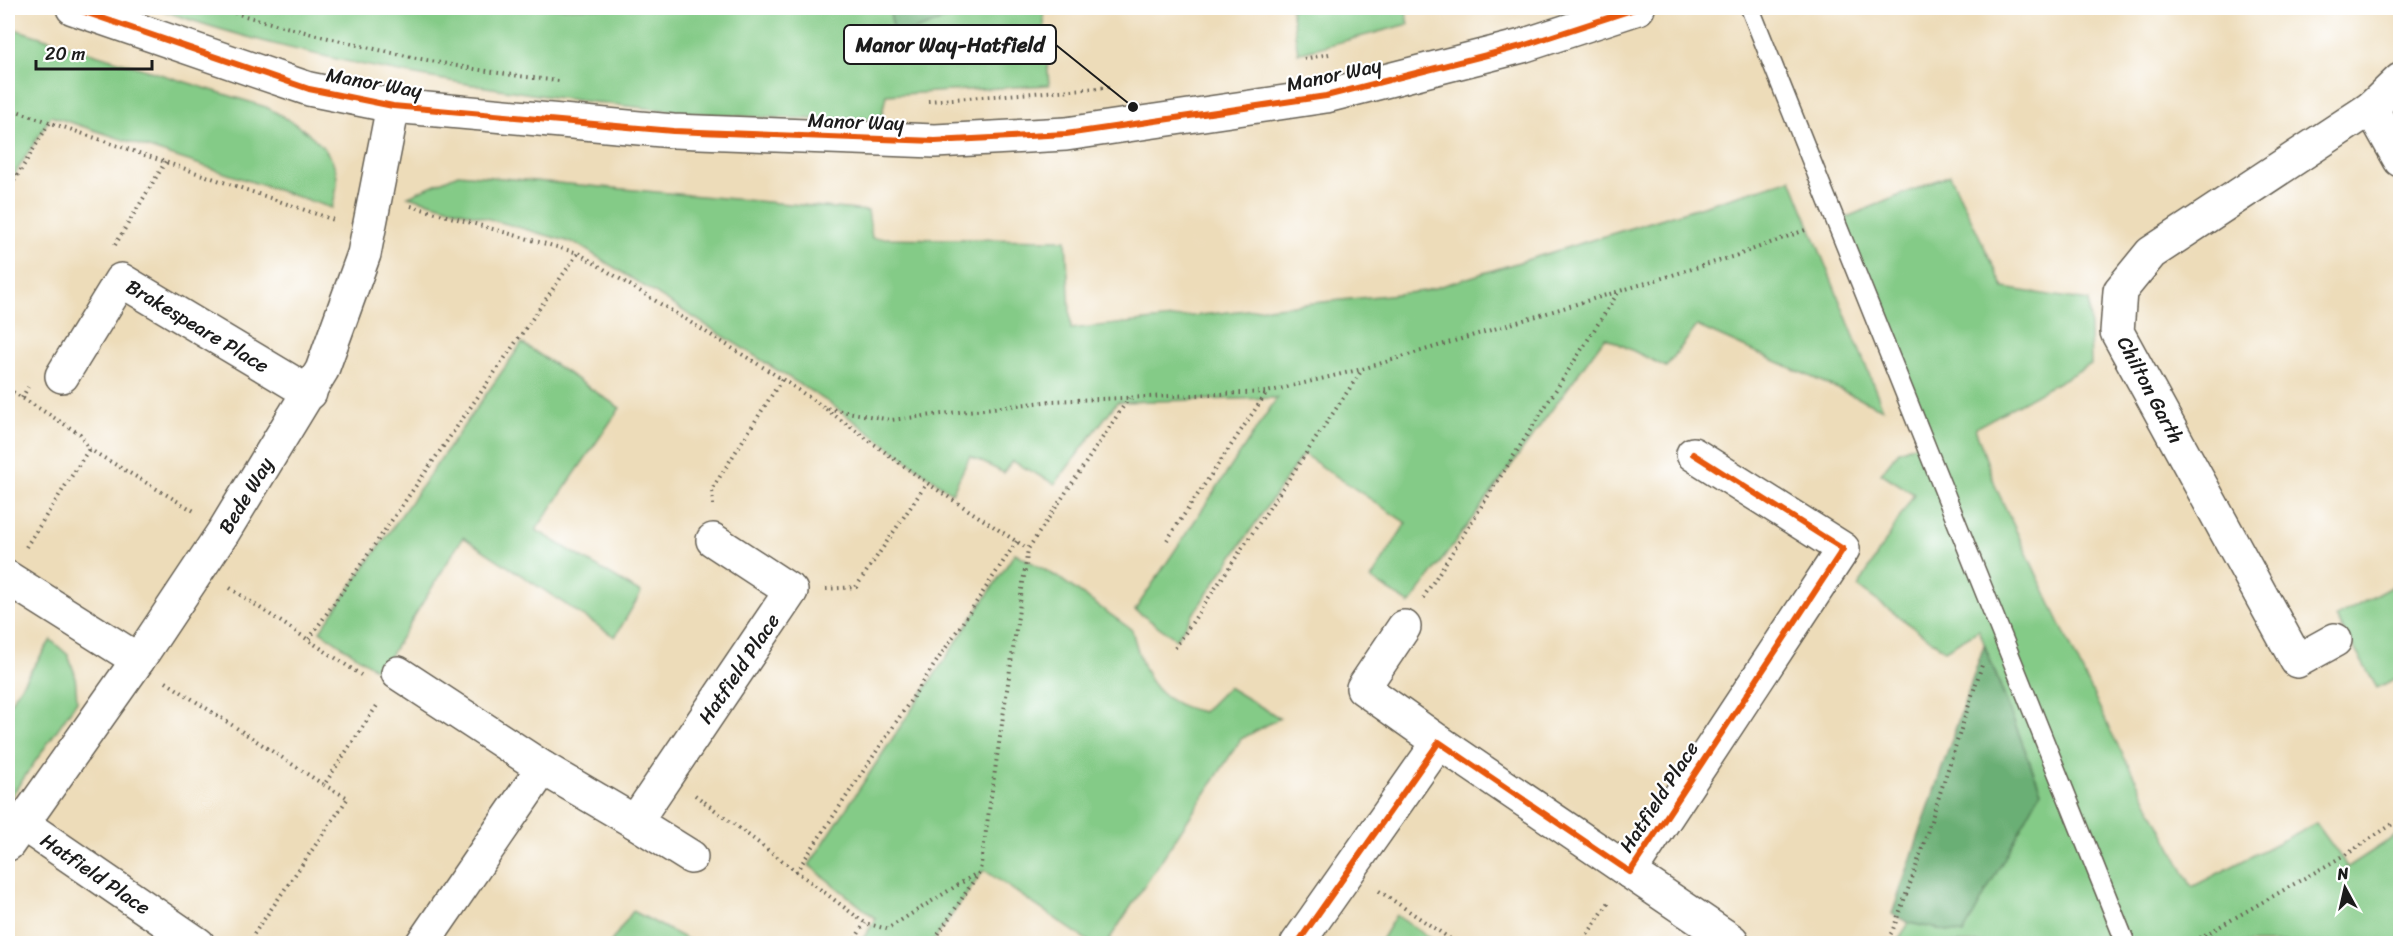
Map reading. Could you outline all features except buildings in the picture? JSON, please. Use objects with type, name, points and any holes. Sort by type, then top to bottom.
[{"type":"street","name":"Manor Way","points":[[73,8],[309,89],[393,106],[708,133],[935,141],[1066,134],[1326,96],[1522,46],[1638,8]]},
{"type":"street","name":"Chilton Garth","points":[[2335,640],[2297,661],[2117,332],[2120,291],[2151,253],[2371,108],[2400,80]]},
{"type":"street","name":"Bede Way","points":[[15,834],[137,661],[224,531],[322,370],[364,254],[393,106]]},
{"type":"street","points":[[2371,108],[2400,160]]},
{"type":"street","name":"Brakespeare Place","points":[[62,376],[121,280],[310,393]]},
{"type":"street","name":"Hatfield Place","points":[[1630,872],[1843,549],[1694,454]]},
{"type":"street","name":"Hatfield Place","points":[[635,822],[791,591],[713,540]]},
{"type":"street","points":[[14,567],[137,661]]},
{"type":"street","name":"Hatfield Place","points":[[1404,627],[1363,688],[1438,742],[1732,941]]},
{"type":"street","points":[[392,683],[543,768],[691,857]]},
{"type":"street","points":[[1297,944],[1438,742]]},
{"type":"street","points":[[422,944],[543,768]]},
{"type":"street","name":"Hatfield Place","points":[[15,834],[198,944]]},
{"type":"lane","points":[[1750,8],[2126,944]]},
{"type":"path","points":[[217,8],[348,43],[440,63],[562,81]]},
{"type":"path","points":[[1303,60],[1337,53]]},
{"type":"path","points":[[924,102],[1117,87]]},
{"type":"path","points":[[8,108],[369,232]]},
{"type":"path","points":[[8,191],[50,122]]},
{"type":"path","points":[[376,196],[578,253],[782,379],[927,483],[1028,549]]},
{"type":"path","points":[[825,408],[891,420],[1052,401],[1267,392],[1362,369],[1735,256],[1833,219]]},
{"type":"path","points":[[309,639],[578,253]]},
{"type":"path","points":[[1404,627],[1620,290]]},
{"type":"path","points":[[1175,648],[1362,369]]},
{"type":"path","points":[[713,540],[712,489],[782,379]]},
{"type":"path","points":[[8,389],[80,434],[89,449],[195,511],[224,531]]},
{"type":"path","points":[[1167,540],[1267,392]]},
{"type":"path","points":[[932,944],[980,871],[1028,549],[1130,398]]},
{"type":"path","points":[[14,567],[89,449]]},
{"type":"path","points":[[791,591],[856,587],[927,483]]},
{"type":"path","points":[[796,872],[1017,541]]},
{"type":"path","points":[[200,567],[309,639],[392,683],[324,785]]},
{"type":"path","points":[[1884,944],[1892,932],[1914,876],[1967,716],[1995,620]]},
{"type":"path","points":[[137,661],[324,785],[348,798],[248,944]]},
{"type":"path","points":[[667,774],[866,923],[887,929],[980,871]]},
{"type":"path","points":[[2189,944],[2352,851],[2400,819]]},
{"type":"path","points":[[1348,870],[1458,944]]},
{"type":"path","points":[[1581,944],[1630,872]]},
{"type":"path","points":[[852,944],[866,923]]},
{"type":"green space","points":[[155,8],[1043,8],[1049,85],[886,95],[881,119],[793,119],[706,114],[531,94],[388,70],[247,37]]},
{"type":"green space","points":[[889,8],[976,8],[895,37]]},
{"type":"green space","points":[[1291,8],[1405,8],[1409,24],[1298,53]]},
{"type":"green space","points":[[8,27],[266,107],[300,127],[329,155],[335,167],[337,179],[332,208],[51,116],[8,185]]},
{"type":"green space","points":[[458,174],[868,211],[872,238],[1066,240],[1071,329],[1425,291],[1791,179],[1883,409],[1697,326],[1666,367],[1605,337],[1410,604],[1371,579],[1406,523],[1303,454],[1176,639],[1135,610],[1277,398],[1117,402],[1055,484],[1012,461],[1004,473],[970,456],[952,493],[828,402],[577,244],[408,196]]},
{"type":"green space","points":[[1950,175],[2004,288],[2089,301],[2091,364],[1975,428],[1997,490],[2111,732],[2192,887],[2316,823],[2348,867],[2400,833],[2400,943],[1896,943],[1909,923],[1963,934],[2041,791],[1979,630],[1945,650],[1858,587],[1914,494],[1881,473],[1899,451],[1930,439],[1842,219]]},
{"type":"green space","points":[[522,343],[620,408],[536,530],[641,593],[615,637],[463,537],[380,672],[320,631]]},
{"type":"green space","points":[[1015,553],[1059,578],[1132,630],[1141,660],[1153,684],[1172,701],[1203,712],[1228,687],[1280,718],[1241,739],[1107,943],[1091,943],[984,870],[932,943],[860,943],[876,919],[809,865]]},
{"type":"green space","points":[[2400,582],[2400,676],[2377,688],[2336,617]]},
{"type":"green space","points":[[51,640],[68,655],[75,674],[77,701],[8,801],[8,706]]},
{"type":"green space","points":[[1984,645],[2041,791],[1963,934],[1909,923],[1892,914]]},
{"type":"green space","points":[[633,911],[694,943],[610,943]]},
{"type":"green space","points":[[1396,915],[1437,943],[1379,943]]},
{"type":"cycle path","points":[[73,8],[309,89],[393,106],[673,131],[935,141],[1066,134],[1326,96],[1522,46],[1638,8]]},
{"type":"cycle path","points":[[1297,944],[1439,742],[1630,872],[1843,549],[1693,454]]},
{"type":"place","name":"Manor Way-Hatfield","points":[[1133,107]]}]
